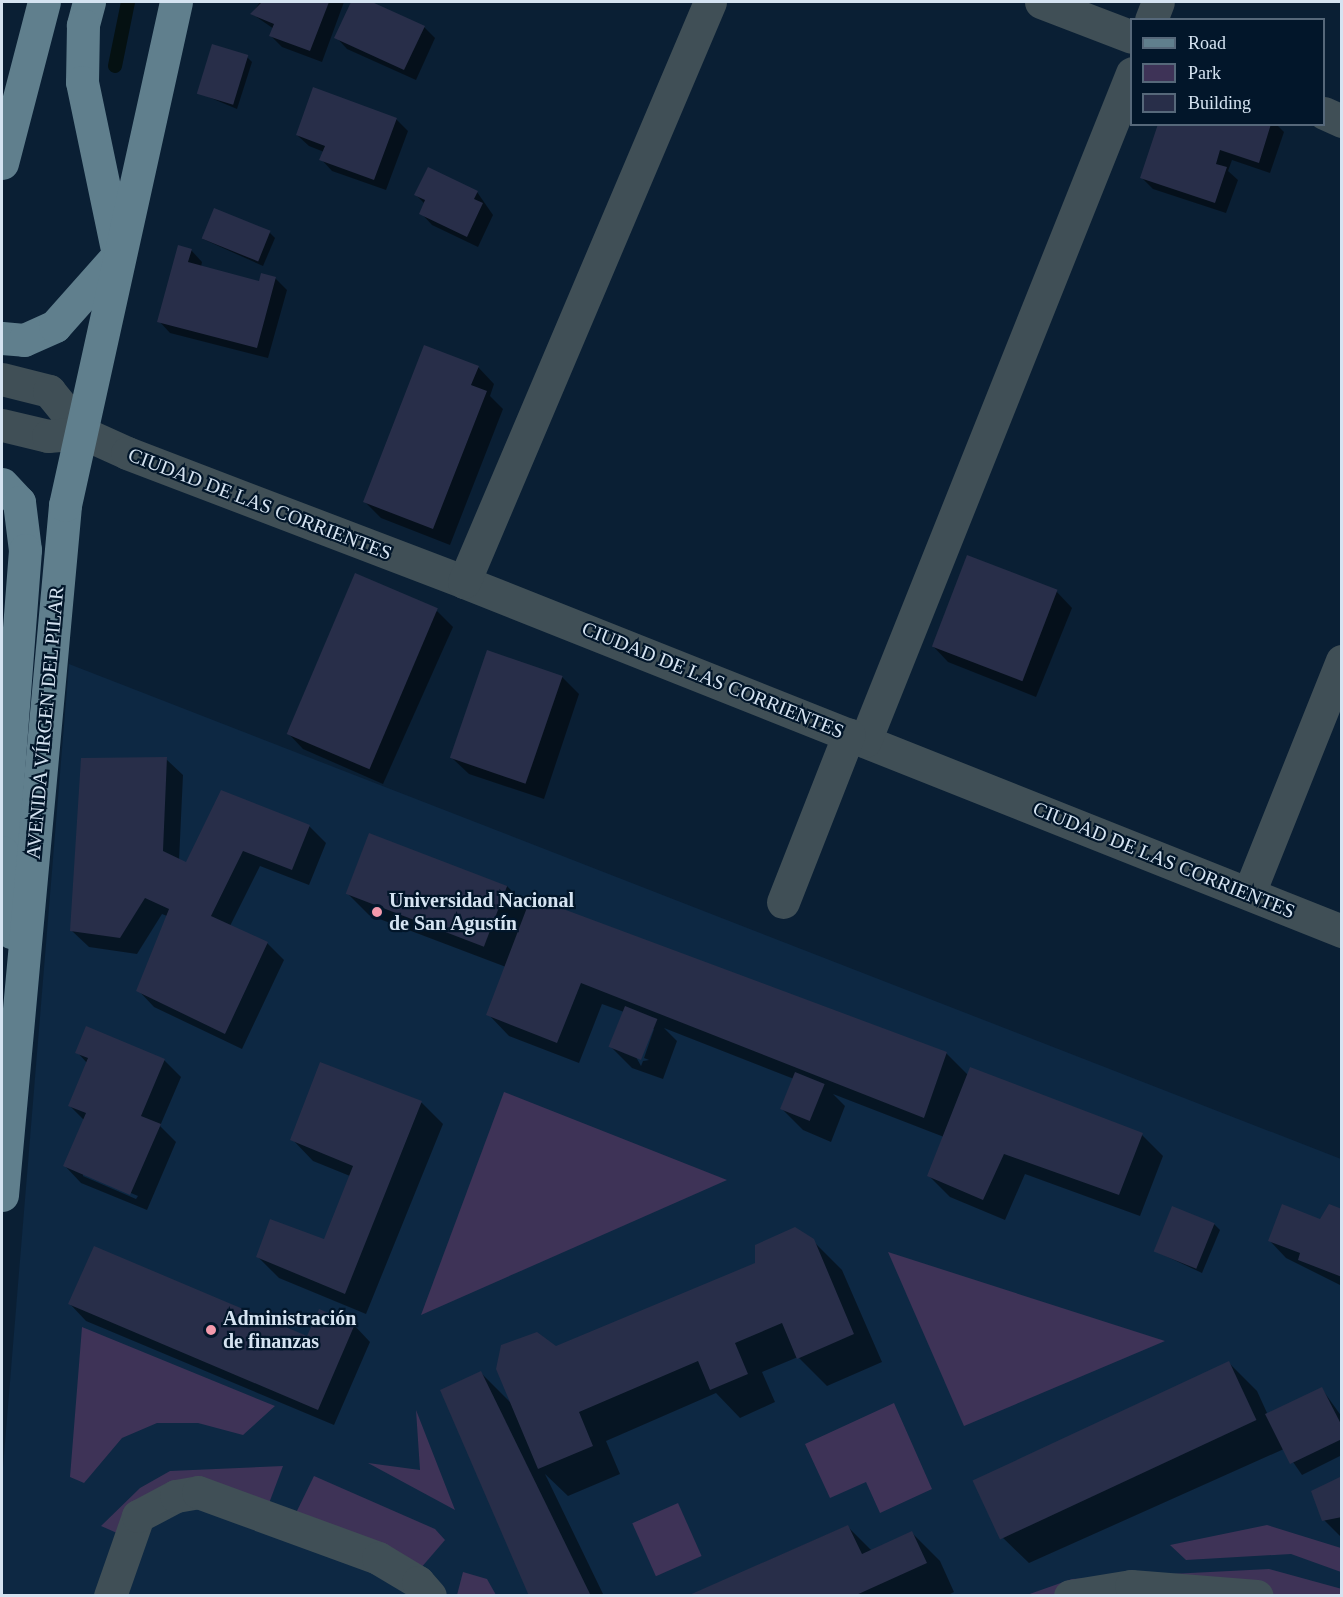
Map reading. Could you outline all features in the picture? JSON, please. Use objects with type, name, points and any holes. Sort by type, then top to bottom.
[{"type":"main road","points":[[2,163],[44,2]]},
{"type":"main road","points":[[2,338],[24,340],[46,332],[74,308],[118,255],[82,82],[83,26],[89,2]]},
{"type":"main road","name":"AVENIDA VÍRGEN DEL PILAR","points":[[2,1195],[65,505],[106,334],[118,255],[176,2]]},
{"type":"main road","points":[[10,493],[25,549],[2,852],[20,989]]},
{"type":"street","points":[[464,582],[710,2]]},
{"type":"street","points":[[1041,2],[1130,37]]},
{"type":"street","points":[[1152,18],[1158,2]]},
{"type":"street","points":[[783,902],[857,737],[1130,75]]},
{"type":"street","points":[[1325,115],[1341,121]]},
{"type":"street","points":[[2,379],[49,391],[83,434]]},
{"type":"street","name":"CIUDAD DE LAS CORRIENTES","points":[[2,425],[48,436],[83,434],[857,737],[1341,931]]},
{"type":"street","points":[[1249,893],[1341,661]]},
{"type":"street","points":[[110,1596],[138,1516],[177,1496],[198,1492],[378,1558],[418,1582],[430,1596]]},
{"type":"street","points":[[1070,1596],[1131,1586],[1257,1596]]},
{"type":"shaded area","name":"Universidad Nacional de San Agustín","points":[[69,664],[1341,1159],[1341,1595],[2,1596],[2,1479]]},
{"type":"green space","points":[[504,1092],[727,1180],[421,1315]]},
{"type":"green space","points":[[888,1252],[1165,1341],[964,1426]]},
{"type":"green space","points":[[82,1327],[275,1406],[243,1435],[198,1423],[157,1423],[122,1438],[84,1483],[70,1477]]},
{"type":"green space","points":[[894,1403],[932,1489],[880,1513],[866,1482],[830,1498],[805,1444]]},
{"type":"green space","points":[[416,1410],[455,1510],[368,1463],[420,1470]]},
{"type":"green space","points":[[283,1466],[268,1506],[194,1485],[117,1533],[101,1526],[140,1488],[170,1471]]},
{"type":"green space","points":[[314,1476],[435,1529],[445,1540],[420,1569],[294,1517]]},
{"type":"green space","points":[[678,1503],[702,1556],[656,1576],[632,1523]]},
{"type":"green space","points":[[1267,1525],[1341,1548],[1341,1572],[1291,1554],[1186,1560],[1170,1545]]},
{"type":"green space","points":[[1269,1569],[1342,1589],[1341,1596],[1024,1596],[1072,1579]]},
{"type":"green space","points":[[463,1572],[487,1579],[496,1595],[457,1595]]},
{"type":"building","points":[[262,2],[329,2],[310,51],[269,36],[274,24],[250,14]]},
{"type":"building","points":[[351,2],[372,2],[425,26],[404,70],[334,38]]},
{"type":"building","points":[[212,44],[248,55],[233,105],[197,94]]},
{"type":"building","points":[[313,87],[397,118],[374,180],[319,160],[325,146],[296,135]]},
{"type":"building","points":[[1157,126],[1270,126],[1259,163],[1220,150],[1216,164],[1227,167],[1215,203],[1140,178]]},
{"type":"building","points":[[428,167],[478,191],[474,199],[483,203],[467,237],[419,214],[425,200],[414,195]]},
{"type":"building","points":[[214,208],[271,231],[258,261],[202,239]]},
{"type":"building","points":[[178,245],[192,249],[188,262],[259,281],[261,273],[276,277],[257,348],[157,322]]},
{"type":"building","points":[[424,345],[479,366],[471,385],[487,391],[433,529],[363,502]]},
{"type":"building","points":[[967,555],[1058,590],[1022,681],[932,646]]},
{"type":"building","points":[[355,573],[438,608],[369,769],[287,734]]},
{"type":"building","points":[[487,650],[563,676],[526,784],[450,758]]},
{"type":"building","points":[[167,757],[163,851],[186,862],[221,790],[310,825],[292,870],[243,851],[211,916],[268,942],[225,1034],[136,991],[169,909],[145,898],[120,938],[70,931],[81,758]]},
{"type":"building","points":[[369,833],[507,886],[484,947],[346,894]]},
{"type":"building","points":[[531,897],[947,1052],[924,1118],[581,983],[557,1043],[486,1015]]},
{"type":"building","points":[[625,1006],[657,1019],[641,1060],[609,1047]]},
{"type":"building","points":[[86,1026],[165,1059],[141,1116],[161,1124],[130,1195],[63,1166],[86,1113],[68,1106],[88,1058],[75,1053]]},
{"type":"building","points":[[320,1062],[422,1101],[345,1294],[256,1257],[270,1219],[324,1239],[353,1166],[290,1140]]},
{"type":"building","points":[[970,1067],[1143,1133],[1119,1195],[1004,1154],[983,1200],[927,1176]]},
{"type":"building","points":[[795,1072],[825,1084],[810,1121],[780,1109]]},
{"type":"building","points":[[1282,1204],[1320,1219],[1329,1204],[1342,1209],[1342,1277],[1298,1260],[1300,1253],[1268,1241]]},
{"type":"building","points":[[1172,1206],[1215,1223],[1196,1269],[1154,1251]]},
{"type":"building","points":[[795,1227],[814,1239],[854,1334],[797,1359],[782,1323],[735,1343],[748,1374],[710,1390],[698,1361],[579,1412],[593,1446],[538,1469],[496,1369],[501,1345],[537,1332],[556,1346],[755,1263],[755,1245]]},
{"type":"building","name":"Administración de finanzas","points":[[94,1246],[307,1336],[319,1309],[355,1324],[318,1410],[68,1304]]},
{"type":"building","points":[[1229,1361],[1256,1420],[1000,1540],[973,1481]]},
{"type":"building","points":[[481,1371],[591,1596],[529,1596],[440,1390]]},
{"type":"building","points":[[1322,1387],[1342,1426],[1342,1439],[1290,1464],[1265,1414]]},
{"type":"building","points":[[1342,1476],[1342,1517],[1322,1521],[1311,1491]]},
{"type":"building","points":[[848,1525],[862,1554],[912,1531],[927,1563],[854,1596],[687,1596]]},
{"type":"waterway","points":[[115,66],[128,2]]},
{"type":"place","name":"Universidad Nacional de San Agustín","points":[[377,912]]},
{"type":"place","name":"Administración de finanzas","points":[[211,1330]]}]
